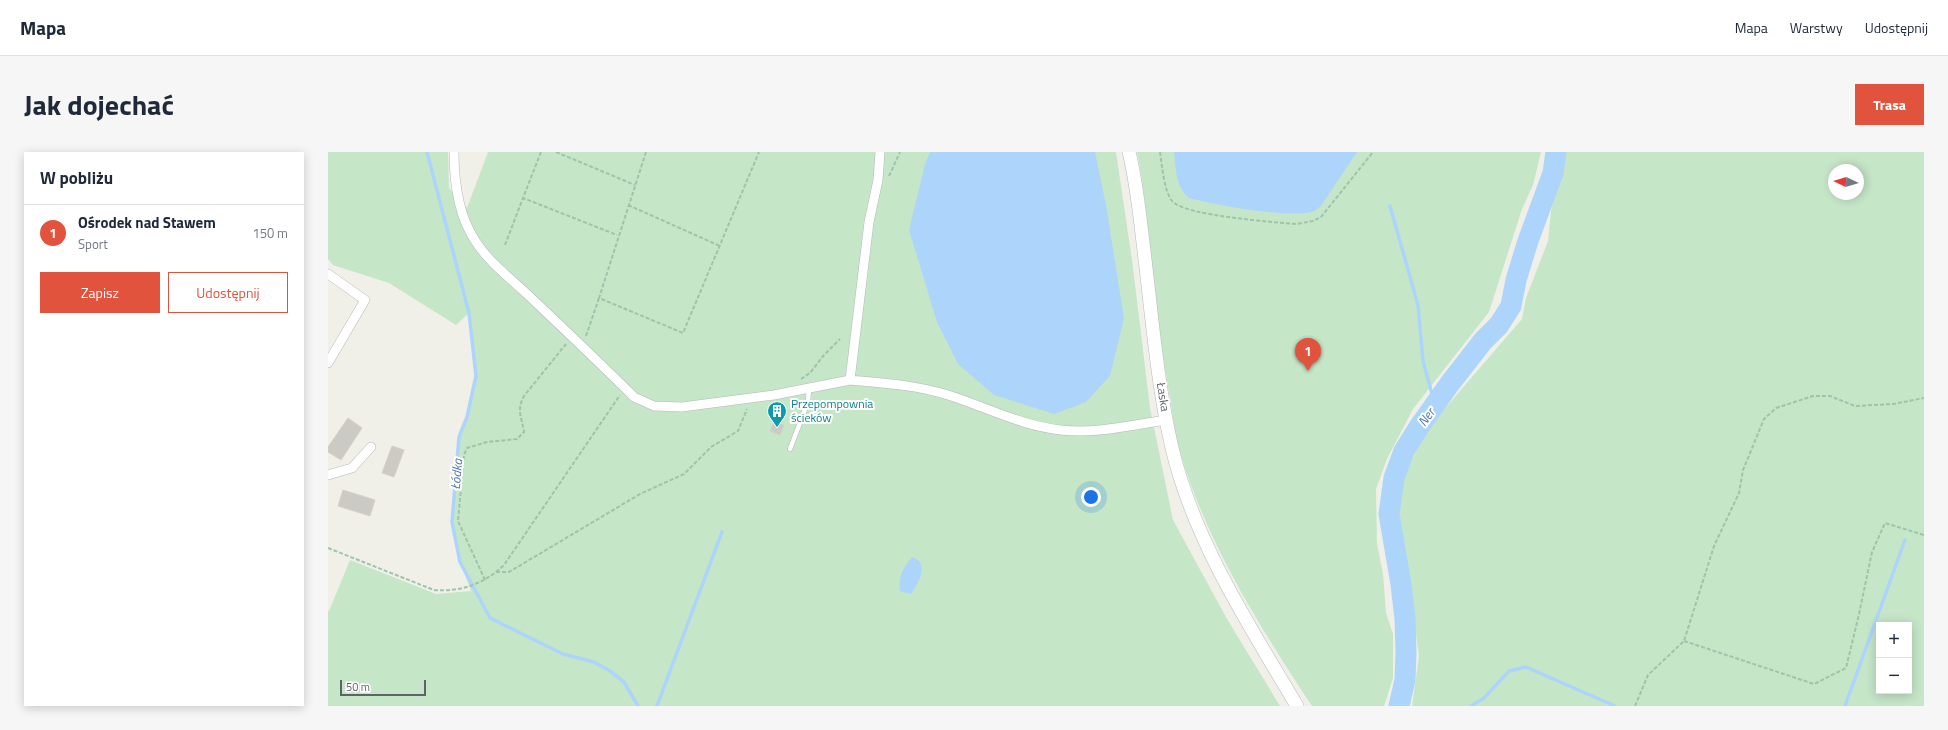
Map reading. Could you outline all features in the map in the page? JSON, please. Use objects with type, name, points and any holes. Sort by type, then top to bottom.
[{"type":"main road","name":"Łaska","points":[[1129,152],[1138,198],[1166,420],[1178,468],[1196,522],[1250,626],[1297,706]]},
{"type":"street","points":[[454,152],[456,184],[461,204],[476,243],[624,388],[643,403],[654,406],[668,407],[720,403],[850,380],[922,388],[978,406],[1026,424],[1061,430],[1086,432],[1166,420]]},
{"type":"street","points":[[850,380],[869,222],[878,180],[880,152]]},
{"type":"street","points":[[328,274],[365,300],[328,363]]},
{"type":"street","points":[[328,475],[352,468],[371,447]]},
{"type":"lane","points":[[790,449],[808,402],[808,388]]},
{"type":"path","points":[[505,245],[541,152]]},
{"type":"path","points":[[556,152],[635,185]]},
{"type":"path","points":[[582,347],[646,152]]},
{"type":"path","points":[[599,298],[683,333],[759,152]]},
{"type":"path","points":[[889,177],[900,152]]},
{"type":"path","points":[[1160,152],[1167,192],[1174,203],[1181,207],[1196,212],[1296,224],[1313,221],[1321,217],[1373,152]]},
{"type":"path","points":[[523,198],[618,236]]},
{"type":"path","points":[[628,205],[720,246]]},
{"type":"path","points":[[485,580],[458,521],[464,455],[467,448],[487,442],[517,439],[524,432],[519,410],[524,396],[572,337]]},
{"type":"path","points":[[798,380],[810,373],[824,355],[840,339]]},
{"type":"path","points":[[328,548],[434,590],[452,591],[485,580],[504,565],[624,388]]},
{"type":"path","points":[[1635,706],[1648,675],[1684,641],[1714,546],[1739,493],[1743,470],[1764,419],[1776,408],[1813,396],[1830,396],[1855,406],[1893,404],[1924,398]]},
{"type":"path","points":[[496,572],[509,572],[640,494],[684,474],[711,447],[738,431],[747,407]]},
{"type":"path","points":[[1684,641],[1814,684],[1846,668],[1860,614],[1872,552],[1884,523],[1924,535]]},
{"type":"green space","points":[[328,152],[448,152],[449,188],[467,208],[488,152],[1116,152],[1132,260],[1150,408],[1173,520],[1227,619],[1280,706],[328,706],[328,611],[350,560],[436,594],[471,591],[460,562],[452,522],[459,437],[467,417],[476,376],[469,313],[456,325],[389,283],[333,265],[328,259]]},
{"type":"green space","points":[[1137,152],[1541,152],[1533,185],[1522,209],[1489,312],[1413,409],[1387,459],[1376,489],[1377,544],[1383,574],[1386,613],[1393,634],[1393,678],[1384,706],[1312,706],[1254,614],[1219,550],[1204,517],[1190,483],[1176,436],[1157,316],[1144,195]]},
{"type":"green space","points":[[1564,152],[1924,152],[1924,706],[1412,706],[1419,656],[1407,570],[1398,536],[1398,508],[1404,477],[1418,447],[1441,413],[1522,319],[1526,298],[1548,241],[1551,211]]},
{"type":"water","points":[[930,152],[1095,152],[1106,205],[1124,318],[1110,376],[1086,402],[1054,414],[994,395],[958,364],[937,322],[909,230],[925,164]]},
{"type":"water","points":[[1174,152],[1357,152],[1321,206],[1312,212],[1285,213],[1250,210],[1189,198],[1181,188],[1177,177]]},
{"type":"water","points":[[912,557],[921,564],[922,568],[920,579],[911,594],[900,591],[900,581],[906,565]]},
{"type":"building","points":[[348,418],[362,428],[341,460],[328,452],[328,447]]},
{"type":"building","name":"Przepompownia ścieków","points":[[774,421],[784,425],[780,435],[770,431]]},
{"type":"building","points":[[392,446],[404,450],[394,477],[382,473]]},
{"type":"building","points":[[343,490],[375,500],[370,516],[338,506]]},
{"type":"waterway","name":"Łódka","points":[[427,152],[469,313],[476,376],[467,417],[459,437],[452,522],[460,562],[490,618],[563,654],[594,662],[610,671],[624,682],[638,706]]},
{"type":"waterway","name":"Ner","points":[[1399,706],[1405,680],[1406,652],[1405,619],[1401,584],[1389,514],[1394,478],[1404,451],[1419,427],[1483,341],[1499,325],[1511,306],[1516,280],[1528,241],[1553,173],[1556,152]]},
{"type":"waterway","points":[[1390,206],[1418,305],[1423,361],[1435,405]]},
{"type":"waterway","points":[[657,706],[722,532]]},
{"type":"waterway","points":[[1845,706],[1905,540]]},
{"type":"waterway","points":[[1471,706],[1484,698],[1509,671],[1526,667],[1615,706]]},
{"type":"place","name":"Ośrodek nad Stawem","points":[[1308,371]]},
{"type":"place","name":"Przepompownia ścieków","points":[[777,428]]}]
